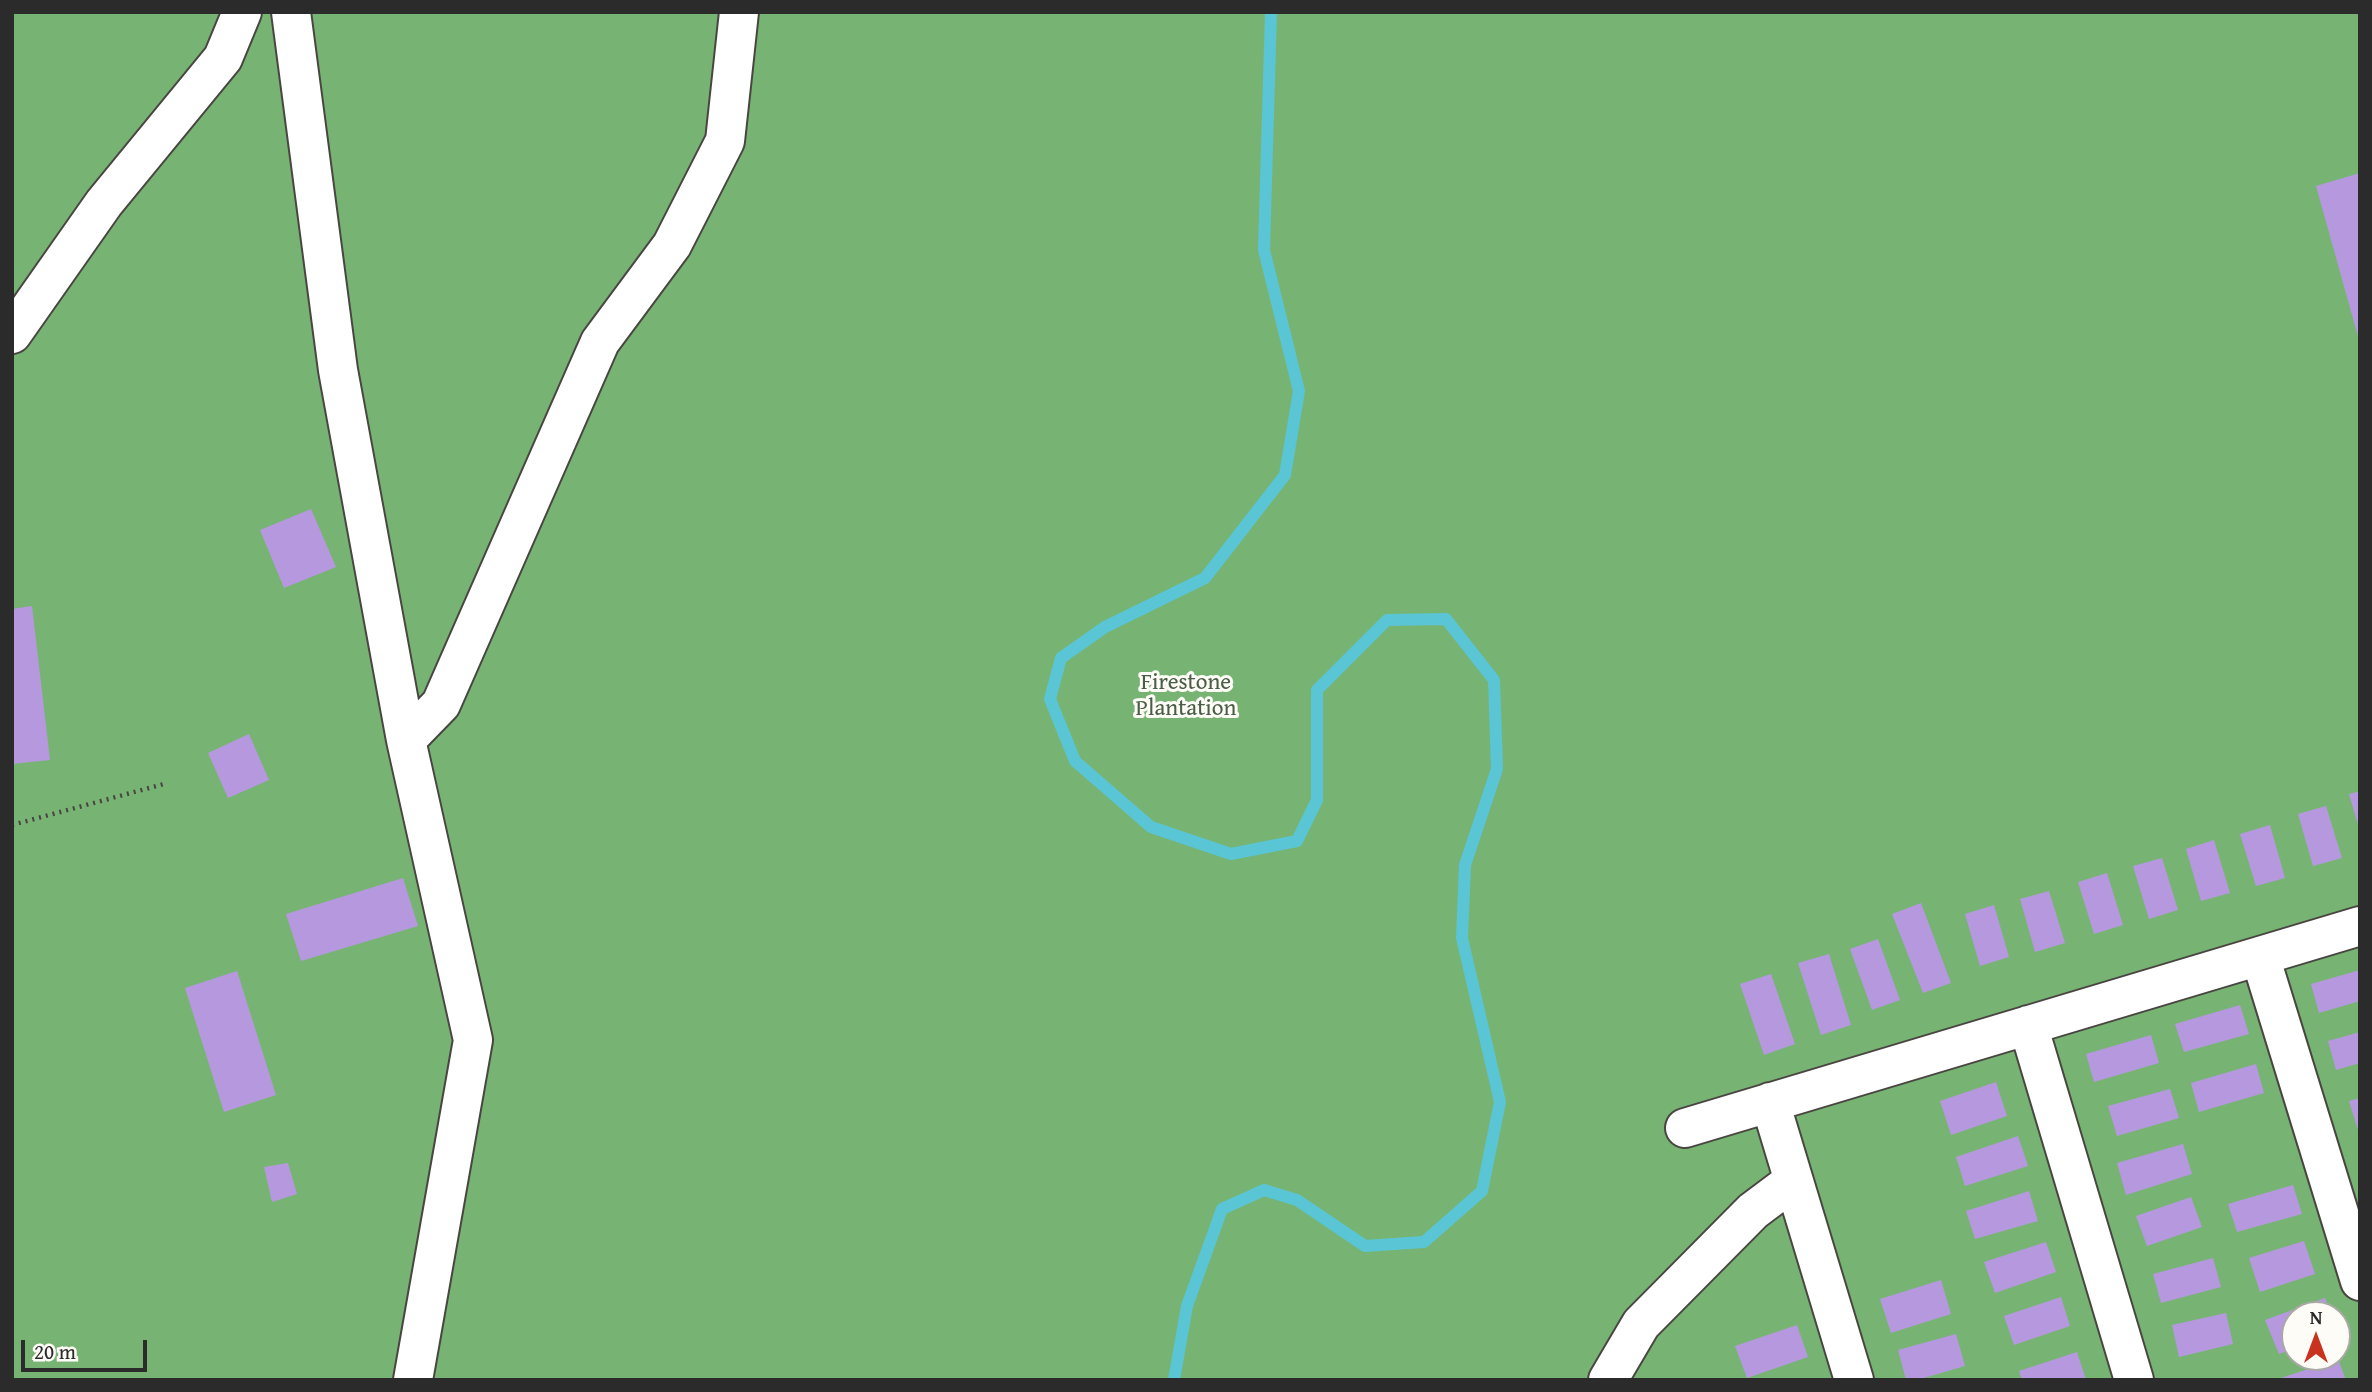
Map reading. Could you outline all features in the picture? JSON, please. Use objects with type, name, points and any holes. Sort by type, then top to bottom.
[{"type":"street","points":[[12,334],[104,203],[223,58],[242,12]]},
{"type":"street","points":[[291,12],[338,370],[407,740],[473,1040],[413,1380]]},
{"type":"street","points":[[407,740],[442,704],[600,342],[672,245],[724,141],[738,12]]},
{"type":"street","points":[[1685,1128],[2360,926]]},
{"type":"street","points":[[2260,956],[2360,1281]]},
{"type":"street","points":[[2028,1025],[2134,1380]]},
{"type":"street","points":[[1770,1102],[1854,1380]]},
{"type":"street","points":[[1608,1380],[1641,1324],[1753,1212],[1793,1181]]},
{"type":"path","points":[[12,825],[164,784]]},
{"type":"green space","name":"Firestone Plantation","points":[[12,12],[2360,12],[2360,1380],[12,1380]]},
{"type":"building","points":[[2360,173],[2360,340],[2359,340],[2316,186]]},
{"type":"building","points":[[311,509],[336,567],[284,588],[260,530]]},
{"type":"building","points":[[32,606],[50,760],[12,764],[12,609]]},
{"type":"building","points":[[249,734],[269,780],[228,798],[208,753]]},
{"type":"building","points":[[2360,791],[2360,828],[2359,828],[2349,794]]},
{"type":"building","points":[[2326,806],[2342,858],[2313,866],[2298,814]]},
{"type":"building","points":[[2270,825],[2285,878],[2256,886],[2240,834]]},
{"type":"building","points":[[2214,840],[2230,893],[2201,901],[2186,849]]},
{"type":"building","points":[[2162,858],[2178,910],[2149,919],[2133,866]]},
{"type":"building","points":[[2107,873],[2123,925],[2094,934],[2078,882]]},
{"type":"building","points":[[403,878],[418,926],[301,961],[286,914]]},
{"type":"building","points":[[2049,891],[2065,943],[2035,952],[2020,899]]},
{"type":"building","points":[[1921,903],[1951,983],[1923,993],[1892,914]]},
{"type":"building","points":[[1994,905],[2009,957],[1980,966],[1965,914]]},
{"type":"building","points":[[1878,939],[1900,1000],[1872,1010],[1850,949]]},
{"type":"building","points":[[1829,954],[1851,1025],[1821,1035],[1798,963]]},
{"type":"building","points":[[2360,970],[2360,1001],[2319,1013],[2311,984]]},
{"type":"building","points":[[237,971],[276,1095],[224,1112],[185,988]]},
{"type":"building","points":[[1771,974],[1795,1044],[1764,1055],[1740,984]]},
{"type":"building","points":[[2240,1005],[2249,1034],[2184,1052],[2175,1024]]},
{"type":"building","points":[[2360,1032],[2360,1063],[2336,1070],[2328,1041]]},
{"type":"building","points":[[2151,1035],[2159,1063],[2094,1082],[2086,1054]]},
{"type":"building","points":[[2256,1064],[2264,1093],[2199,1112],[2191,1083]]},
{"type":"building","points":[[1996,1082],[2007,1116],[1951,1135],[1940,1101]]},
{"type":"building","points":[[2170,1089],[2179,1118],[2117,1136],[2108,1106]]},
{"type":"building","points":[[2360,1098],[2360,1129],[2358,1130],[2349,1101]]},
{"type":"building","points":[[2018,1136],[2028,1166],[1965,1186],[1956,1157]]},
{"type":"building","points":[[2183,1144],[2192,1174],[2126,1195],[2117,1163]]},
{"type":"building","points":[[288,1163],[297,1194],[272,1202],[264,1167]]},
{"type":"building","points":[[2293,1185],[2302,1214],[2237,1232],[2228,1204]]},
{"type":"building","points":[[2029,1191],[2038,1221],[1975,1239],[1966,1211]]},
{"type":"building","points":[[2191,1197],[2202,1227],[2147,1246],[2136,1216]]},
{"type":"building","points":[[2304,1241],[2315,1274],[2260,1292],[2249,1258]]},
{"type":"building","points":[[2046,1242],[2056,1272],[1995,1293],[1984,1262]]},
{"type":"building","points":[[2213,1258],[2221,1287],[2161,1303],[2153,1274]]},
{"type":"building","points":[[1941,1280],[1951,1314],[1891,1333],[1880,1299]]},
{"type":"building","points":[[2061,1297],[2070,1326],[2014,1345],[2004,1316]]},
{"type":"building","points":[[2226,1313],[2233,1344],[2179,1357],[2172,1325]]},
{"type":"building","points":[[2281,1314],[2281,1353],[2279,1354],[2265,1320]]},
{"type":"building","points":[[1797,1325],[1808,1357],[1747,1378],[1735,1346]]},
{"type":"building","points":[[1956,1334],[1965,1366],[1917,1380],[1906,1380],[1898,1350]]},
{"type":"building","points":[[2077,1352],[2086,1380],[2022,1380],[2019,1371]]},
{"type":"building","points":[[2302,1371],[2343,1371],[2346,1380],[2278,1380]]},
{"type":"waterway","points":[[1174,1380],[1187,1306],[1222,1209],[1264,1190],[1297,1200],[1365,1246],[1424,1242],[1482,1191],[1500,1102],[1462,938],[1465,865],[1497,769],[1494,680],[1446,619],[1387,620],[1317,690],[1317,800],[1297,841],[1231,854],[1151,827],[1075,761],[1050,699],[1061,658],[1105,627],[1205,578],[1285,475],[1299,391],[1264,250],[1271,12]]}]
